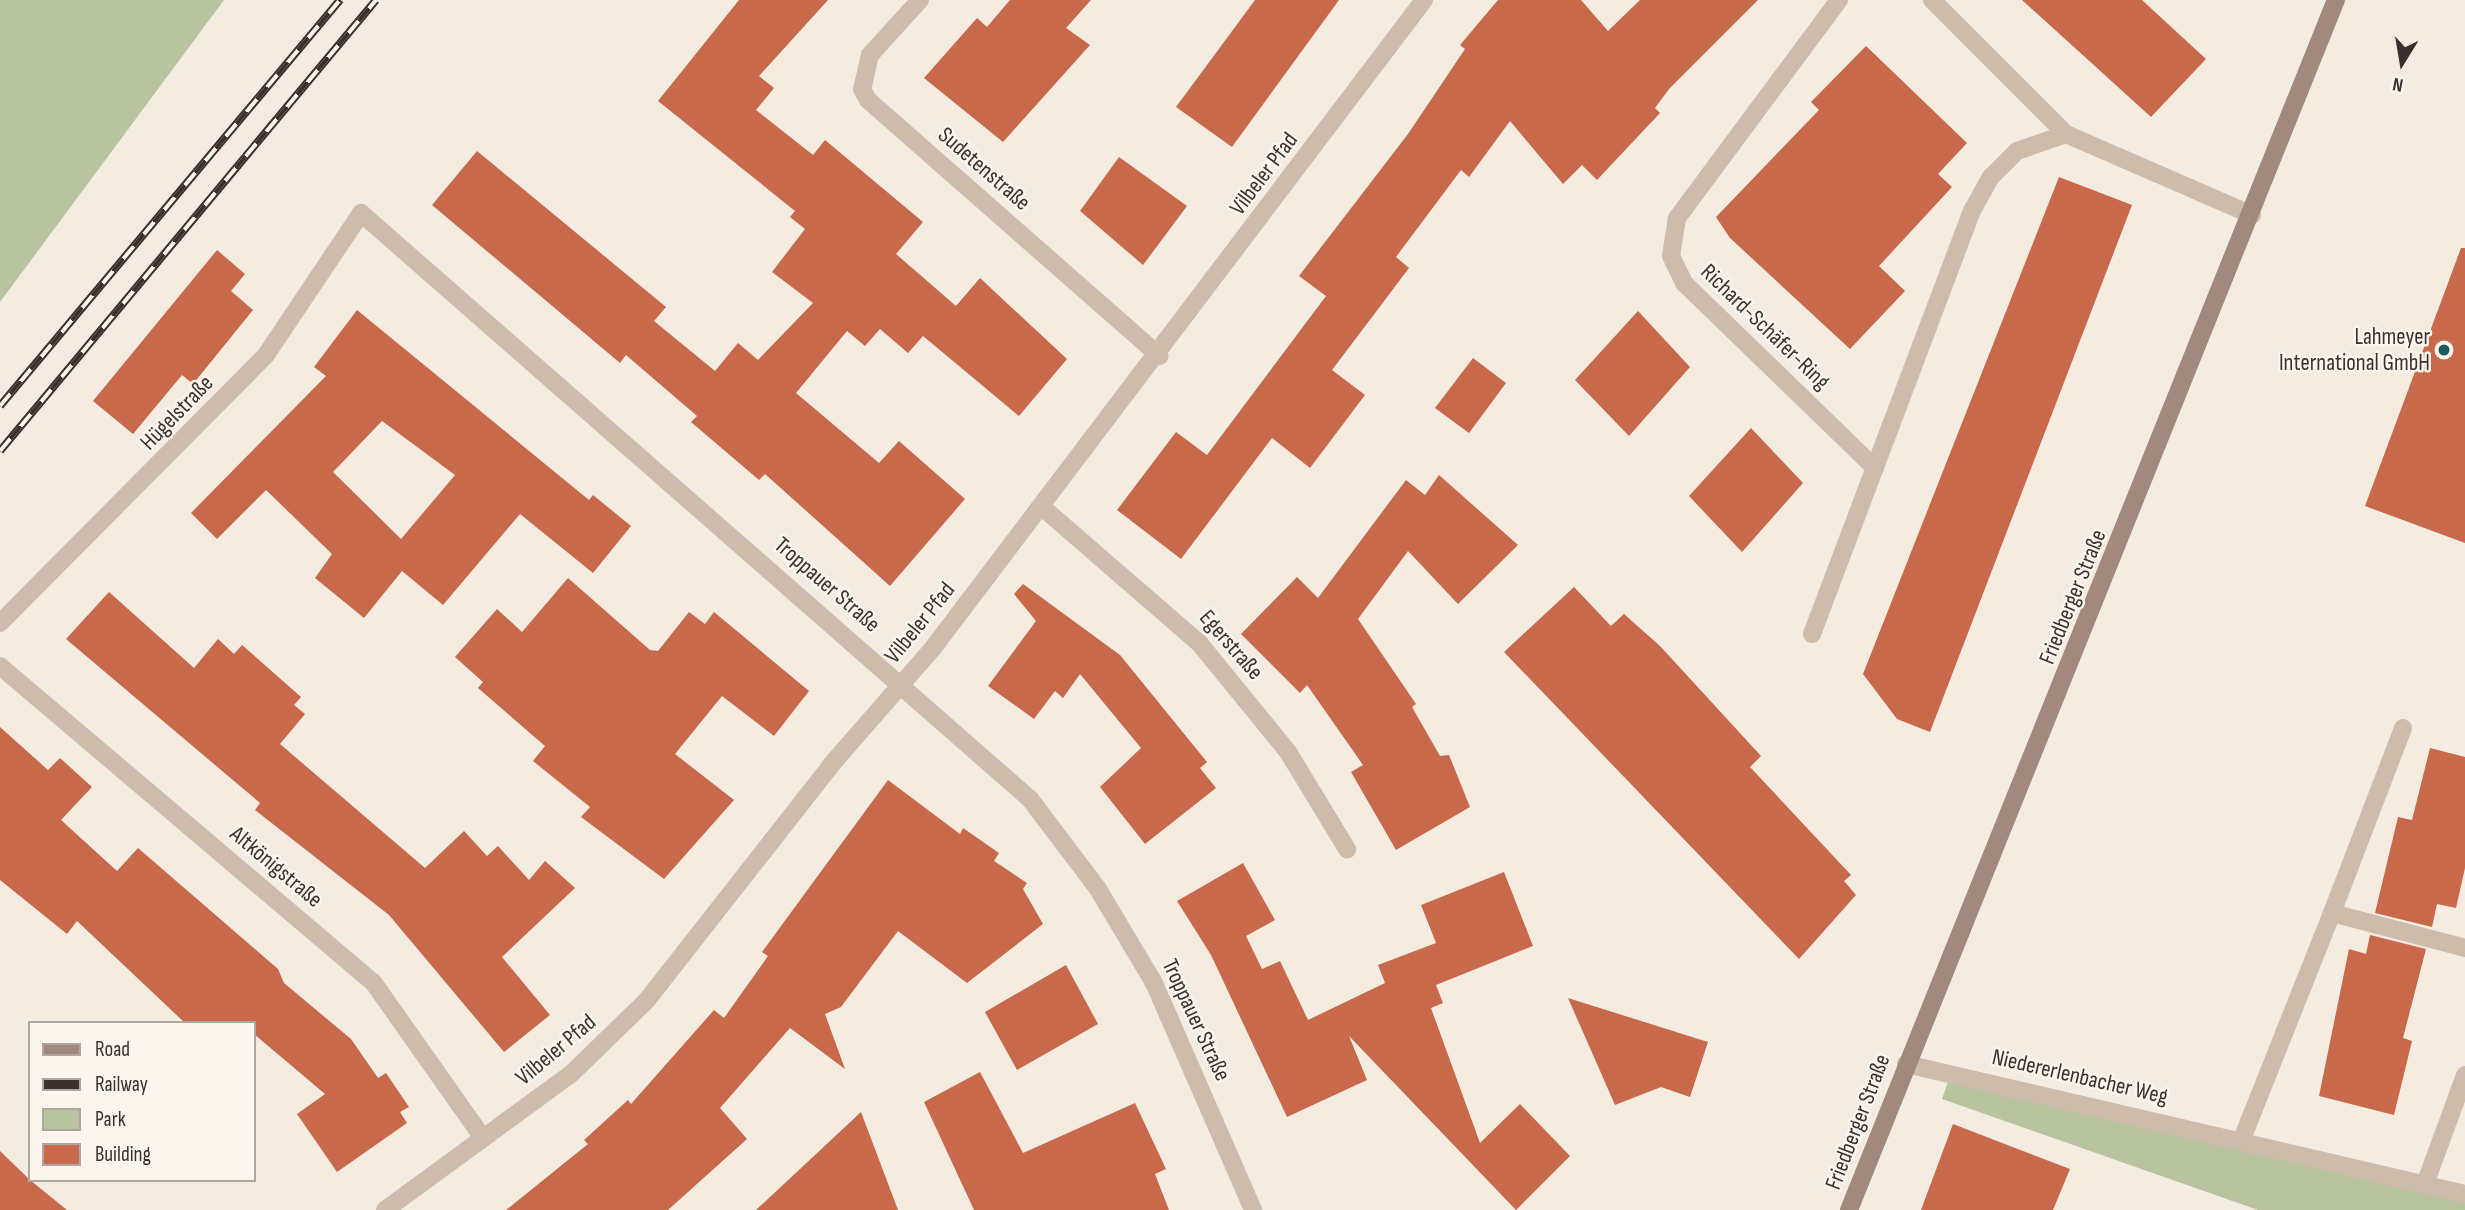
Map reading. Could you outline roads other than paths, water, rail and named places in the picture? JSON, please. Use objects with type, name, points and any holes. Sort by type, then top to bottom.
[{"type":"street","name":"Sudetenstraße","points":[[920,0],[870,55],[862,89],[869,100],[1159,356]]},
{"type":"street","name":"Vilbeler Pfad","points":[[385,1210],[571,1074],[647,1000],[1042,507],[1159,356],[1424,0]]},
{"type":"street","name":"Richard-Schäfer-Ring","points":[[1839,0],[1677,218],[1671,256],[1684,284],[1875,468]]},
{"type":"street","points":[[1932,0],[2066,134],[2252,215]]},
{"type":"street","name":"Friedberger Straße","points":[[1849,1210],[2252,215],[2336,0]]},
{"type":"street","points":[[1812,634],[1991,177],[2017,151],[2066,134]]},
{"type":"street","name":"Hügelstraße","points":[[0,623],[266,355],[361,213]]},
{"type":"street","name":"Troppauer Straße","points":[[361,213],[902,683],[1030,799],[1098,889],[1154,983],[1253,1210]]},
{"type":"street","name":"Egerstraße","points":[[1042,507],[1200,644],[1288,752],[1347,849]]},
{"type":"street","name":"Altkönigstraße","points":[[0,666],[373,982],[483,1138]]},
{"type":"street","points":[[2242,1139],[2403,728]]},
{"type":"street","points":[[2332,913],[2465,948]]},
{"type":"street","name":"Niedererlenbacher Weg","points":[[1906,1064],[2242,1139],[2465,1194]]},
{"type":"street","points":[[2425,1184],[2465,1075]]},
{"type":"railway","points":[[0,406],[340,0]]},
{"type":"railway","points":[[0,451],[376,0]]},
{"type":"place","name":"Lahmeyer International GmbH","points":[[2444,350]]}]
